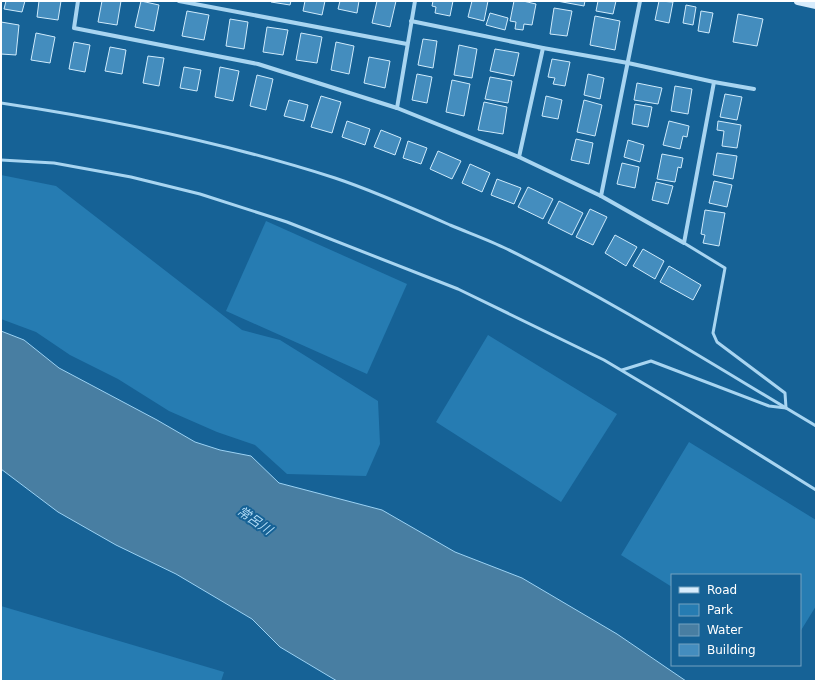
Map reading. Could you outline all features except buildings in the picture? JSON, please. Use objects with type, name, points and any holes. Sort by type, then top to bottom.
[{"type":"main road","points":[[798,1],[816,5]]},
{"type":"street","points":[[78,1],[74,28],[258,64],[397,108],[519,156],[601,196],[684,243],[714,82]]},
{"type":"street","points":[[179,1],[407,44]]},
{"type":"street","points":[[397,108],[415,1]]},
{"type":"street","points":[[601,196],[640,1]]},
{"type":"street","points":[[411,21],[543,48],[628,62],[714,82],[754,89]]},
{"type":"street","points":[[519,156],[543,48]]},
{"type":"lane","points":[[1,103],[57,111],[168,133],[259,155],[337,179],[411,208],[506,249],[541,267],[616,308],[816,426]]},
{"type":"lane","points":[[1,160],[54,163],[130,177],[200,194],[287,222],[458,289],[622,370],[816,490]]},
{"type":"lane","points":[[684,243],[725,268],[713,333],[717,342],[785,393],[786,408]]},
{"type":"lane","points":[[622,370],[651,361],[769,406],[786,408]]},
{"type":"green space","points":[[1,175],[56,186],[242,330],[280,340],[378,401],[380,444],[366,476],[287,474],[255,445],[217,432],[169,411],[118,379],[70,355],[36,332],[1,319]]},
{"type":"green space","points":[[266,221],[407,284],[367,374],[226,311]]},
{"type":"green space","points":[[488,335],[617,414],[561,502],[436,422]]},
{"type":"green space","points":[[689,442],[816,520],[816,606],[801,630],[801,574],[671,574],[671,586],[621,555]]},
{"type":"green space","points":[[1,606],[224,672],[221,681],[1,681]]},
{"type":"water","name":"常呂川","points":[[1,331],[24,340],[59,368],[195,442],[220,450],[251,456],[279,483],[382,510],[455,552],[522,578],[617,634],[686,681],[337,681],[280,647],[252,619],[176,574],[116,545],[58,512],[1,469]]}]
